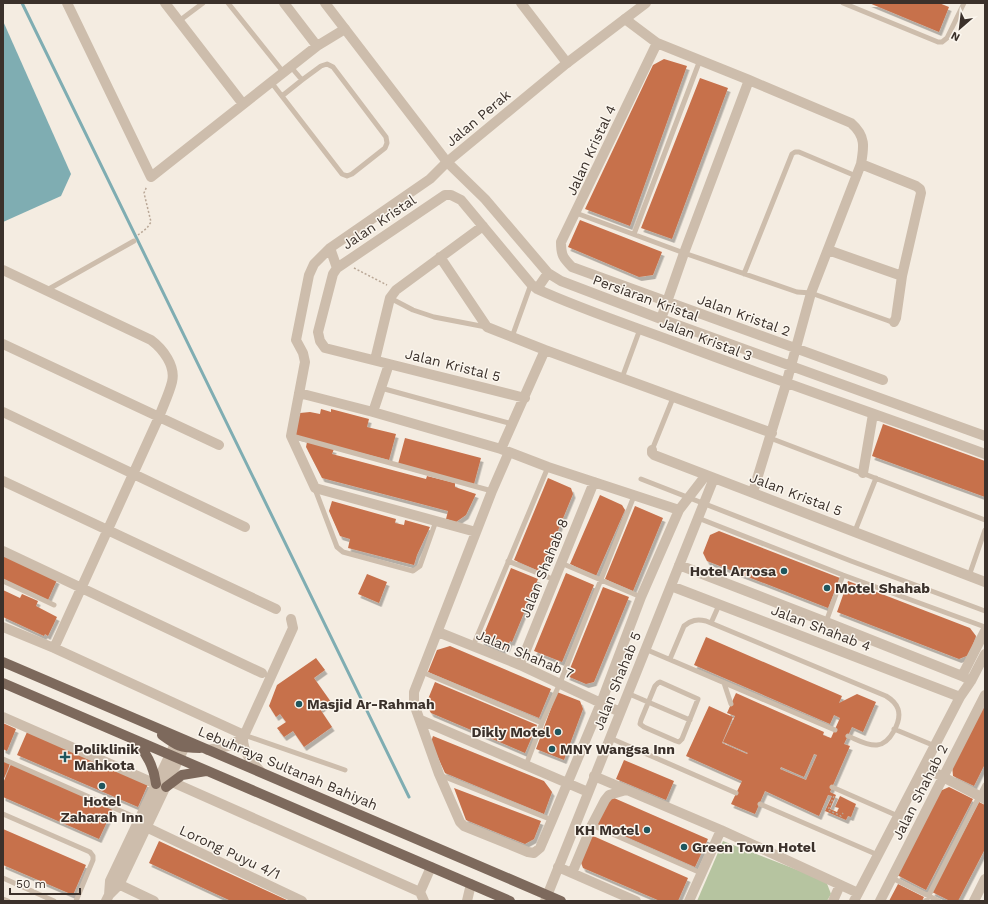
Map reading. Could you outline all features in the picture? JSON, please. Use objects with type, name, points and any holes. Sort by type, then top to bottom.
[{"type":"main road","name":"Lebuhraya Sultanah Bahiyah","points":[[3,662],[261,772],[546,898],[561,901]]},
{"type":"main road","points":[[3,683],[510,901]]},
{"type":"main road","points":[[148,724],[180,746],[206,749]]},
{"type":"main road","points":[[133,739],[145,753],[155,775],[164,784],[182,775],[206,771]]},
{"type":"street","points":[[67,3],[150,177],[317,46],[345,29]]},
{"type":"street","points":[[165,3],[243,104]]},
{"type":"street","points":[[284,3],[317,46]]},
{"type":"street","name":"Jalan Perak","points":[[325,3],[447,162],[567,63],[646,3]]},
{"type":"street","points":[[521,3],[567,63]]},
{"type":"street","points":[[625,19],[657,43],[851,123],[858,129],[863,143],[857,176],[811,293],[786,384],[753,492]]},
{"type":"street","name":"Jalan Kristal 4","points":[[572,267],[564,260],[561,250],[561,242],[657,43]]},
{"type":"street","points":[[661,319],[684,253],[749,80]]},
{"type":"street","name":"Jalan Kristal","points":[[299,393],[304,358],[296,340],[309,274],[314,264],[330,248],[430,179],[447,162]]},
{"type":"street","name":"Persiaran Kristal","points":[[447,162],[485,199],[548,273],[561,281],[661,319],[985,436]]},
{"type":"street","points":[[860,164],[916,186],[920,189],[921,193],[902,276],[896,318],[894,322]]},
{"type":"street","name":"Jalan Kristal","points":[[375,360],[325,348],[320,341],[318,332],[334,274],[340,265],[444,196],[451,196],[461,200],[534,286]]},
{"type":"street","points":[[375,360],[390,298],[396,290],[483,226]]},
{"type":"street","points":[[330,248],[340,265]]},
{"type":"street","points":[[828,250],[902,276]]},
{"type":"street","points":[[440,257],[487,327],[771,435]]},
{"type":"street","name":"Jalan Kristal 2","points":[[572,267],[883,380]]},
{"type":"street","points":[[3,270],[150,340],[160,346],[172,370],[173,381],[159,418],[132,474],[54,648]]},
{"type":"street","points":[[534,286],[548,273]]},
{"type":"street","name":"Jalan Kristal 3","points":[[534,286],[640,329],[786,384],[985,454]]},
{"type":"street","points":[[3,344],[218,445]]},
{"type":"street","points":[[546,350],[512,424],[492,492],[414,692],[414,704],[421,720],[439,774],[460,822],[464,826],[528,852],[534,853],[540,848],[601,703],[641,597],[679,510],[688,497],[710,476]]},
{"type":"street","name":"Jalan Kristal 5","points":[[375,360],[525,398]]},
{"type":"street","points":[[373,412],[389,364]]},
{"type":"street","points":[[476,532],[315,488],[291,436],[299,393],[373,412],[505,450],[548,467],[679,510]]},
{"type":"street","points":[[3,412],[245,527]]},
{"type":"street","points":[[863,473],[874,414]]},
{"type":"street","name":"Jalan Kristal 5","points":[[652,450],[654,455],[985,582]]},
{"type":"street","name":"Jalan Shahab 5","points":[[546,898],[704,503],[710,476]]},
{"type":"street","points":[[3,481],[276,610]]},
{"type":"street","name":"Jalan Shahab 8","points":[[520,666],[594,482]]},
{"type":"street","points":[[3,551],[262,673]]},
{"type":"street","points":[[679,565],[826,622],[966,679]]},
{"type":"street","name":"Jalan Shahab 4","points":[[671,586],[960,697]]},
{"type":"street","points":[[261,772],[245,752],[243,737],[293,628],[292,619]]},
{"type":"street","points":[[3,627],[54,648],[243,737]]},
{"type":"street","points":[[594,776],[721,830],[840,884],[856,897],[960,697],[985,631]]},
{"type":"street","name":"Jalan Shahab 7","points":[[438,632],[560,683],[620,712]]},
{"type":"street","points":[[966,679],[985,654]]},
{"type":"street","name":"Jalan Shahab 2","points":[[880,901],[985,695]]},
{"type":"street","points":[[3,717],[164,784],[422,897],[431,867]]},
{"type":"street","points":[[421,720],[588,792]]},
{"type":"street","points":[[206,749],[218,749],[228,746],[243,737]]},
{"type":"street","points":[[108,898],[146,827],[174,757],[180,746]]},
{"type":"street","points":[[924,767],[982,798]]},
{"type":"street","points":[[115,883],[139,819],[164,784]]},
{"type":"street","points":[[572,873],[592,825],[605,800],[609,795],[626,790]]},
{"type":"street","name":"Lorong Puyu 4/1","points":[[146,827],[302,901]]},
{"type":"street","points":[[689,901],[721,830]]},
{"type":"street","points":[[558,867],[636,901]]},
{"type":"street","points":[[974,901],[985,879]]},
{"type":"street","points":[[115,883],[154,901]]},
{"type":"street","points":[[467,901],[471,884]]},
{"type":"street","points":[[833,901],[840,884]]},
{"type":"lane","points":[[179,21],[203,3]]},
{"type":"lane","points":[[228,3],[288,70],[302,80]]},
{"type":"lane","points":[[843,3],[934,41],[942,42],[947,38],[964,3]]},
{"type":"lane","points":[[634,234],[700,60]]},
{"type":"lane","points":[[271,82],[342,174],[347,176],[352,174],[385,148],[387,143],[386,137],[333,67],[327,64],[321,66],[282,96]]},
{"type":"lane","points":[[744,274],[792,154],[799,152],[857,176]]},
{"type":"lane","points":[[576,213],[744,274],[797,292],[811,293],[889,322],[894,322]]},
{"type":"lane","points":[[46,290],[134,241]]},
{"type":"lane","points":[[512,337],[534,286]]},
{"type":"lane","points":[[390,298],[412,310],[434,317],[487,327]]},
{"type":"lane","points":[[622,378],[640,329]]},
{"type":"lane","points":[[381,388],[512,424]]},
{"type":"lane","name":"Jalan Kristal 5","points":[[652,450],[673,398]]},
{"type":"lane","points":[[771,435],[863,473],[985,520]]},
{"type":"lane","points":[[291,436],[492,492]]},
{"type":"lane","points":[[473,646],[548,467]]},
{"type":"lane","points":[[855,531],[876,478]]},
{"type":"lane","points":[[641,479],[851,561],[985,610]]},
{"type":"lane","points":[[315,488],[337,547],[343,552],[413,571],[420,566],[436,522]]},
{"type":"lane","points":[[526,765],[634,496]]},
{"type":"lane","points":[[698,518],[843,575],[985,627]]},
{"type":"lane","points":[[969,576],[985,530]]},
{"type":"lane","points":[[508,561],[554,580]]},
{"type":"lane","points":[[561,563],[641,597]]},
{"type":"lane","points":[[826,622],[843,575]]},
{"type":"lane","points":[[3,581],[54,605]]},
{"type":"lane","points":[[712,623],[719,605]]},
{"type":"lane","points":[[670,660],[684,626],[688,622],[699,620],[712,623],[891,699],[895,703],[899,714],[890,738],[886,742],[875,746],[848,736]]},
{"type":"lane","points":[[645,649],[835,730]]},
{"type":"lane","points":[[422,672],[542,723]]},
{"type":"lane","points":[[660,682],[698,699],[690,720],[681,740],[676,741],[640,724],[656,684],[660,682]]},
{"type":"lane","points":[[724,683],[731,704]]},
{"type":"lane","points":[[628,693],[690,720]]},
{"type":"lane","points":[[894,729],[935,746]]},
{"type":"lane","points":[[243,737],[345,770]]},
{"type":"lane","points":[[610,738],[736,793]]},
{"type":"lane","points":[[3,759],[139,819]]},
{"type":"lane","points":[[439,774],[552,820]]},
{"type":"lane","points":[[927,899],[982,798],[985,785]]},
{"type":"lane","points":[[832,787],[898,816]]},
{"type":"lane","points":[[760,804],[878,855]]},
{"type":"lane","points":[[3,814],[90,852],[93,856],[93,860],[76,901]]},
{"type":"lane","points":[[592,825],[701,873]]},
{"type":"lane","points":[[3,878],[54,901]]},
{"type":"lane","points":[[892,878],[927,899],[938,901]]},
{"type":"lane","points":[[3,899],[8,901]]},
{"type":"path","points":[[140,232],[147,228],[151,222],[144,193],[150,177]]},
{"type":"path","points":[[340,265],[396,290]]},
{"type":"path","points":[[829,794],[834,796],[828,810],[841,816],[843,813]]},
{"type":"green space","points":[[723,841],[826,881],[831,894],[827,901],[697,901]]},
{"type":"water","points":[[3,21],[71,174],[61,196],[3,222]]},
{"type":"building","points":[[869,3],[939,3],[949,7],[939,32]]},
{"type":"building","points":[[664,59],[687,66],[630,226],[585,209],[653,65]]},
{"type":"building","points":[[700,78],[728,88],[672,239],[641,228]]},
{"type":"building","points":[[580,220],[662,252],[653,275],[639,277],[568,247]]},
{"type":"building","points":[[321,409],[331,412],[331,409],[369,419],[367,427],[396,434],[389,460],[294,436],[300,413],[310,412],[320,414]]},
{"type":"building","points":[[883,424],[985,461],[985,497],[872,456]]},
{"type":"building","points":[[405,438],[481,458],[474,484],[398,464]]},
{"type":"building","points":[[307,442],[334,449],[332,454],[426,479],[427,476],[455,483],[455,487],[476,494],[466,515],[456,522],[446,519],[448,511],[322,478],[306,447]]},
{"type":"building","points":[[548,478],[571,488],[573,494],[541,572],[514,560]]},
{"type":"building","points":[[600,495],[622,505],[625,510],[596,576],[570,564]]},
{"type":"building","points":[[332,501],[396,519],[395,523],[404,525],[405,520],[430,527],[414,565],[348,548],[350,539],[340,536],[329,511]]},
{"type":"building","points":[[635,506],[663,518],[633,591],[605,579]]},
{"type":"building","points":[[719,531],[840,578],[828,608],[707,561],[703,553],[710,535]]},
{"type":"building","points":[[3,555],[57,580],[48,600],[3,579]]},
{"type":"building","points":[[511,568],[538,579],[512,642],[510,641],[507,648],[502,650],[481,641]]},
{"type":"building","points":[[566,573],[594,585],[562,662],[534,651]]},
{"type":"building","points":[[367,574],[387,582],[379,603],[358,594]]},
{"type":"building","points":[[848,581],[970,628],[976,636],[969,655],[959,659],[837,612]]},
{"type":"building","points":[[603,587],[629,597],[594,682],[586,684],[567,676]]},
{"type":"building","points":[[3,590],[20,598],[22,594],[38,601],[36,606],[57,617],[48,636],[45,634],[44,636],[3,617]]},
{"type":"building","points":[[706,637],[842,696],[839,703],[857,694],[876,702],[863,732],[852,727],[844,744],[850,746],[830,792],[836,795],[830,809],[837,812],[839,808],[835,807],[840,796],[856,804],[851,817],[848,816],[846,820],[825,811],[832,796],[828,795],[819,816],[765,791],[755,814],[731,804],[742,781],[686,756],[709,706],[733,717],[722,743],[747,754],[748,753],[723,742],[735,716],[727,713],[736,693],[824,732],[823,735],[831,738],[840,718],[834,715],[830,724],[694,665]],"holes":[[[814,754],[817,755],[806,780],[780,769],[781,767],[804,777]]]},
{"type":"building","points":[[450,646],[551,689],[539,718],[428,672],[437,650]]},
{"type":"building","name":"Masjid Ar-Rahmah","points":[[316,658],[325,670],[314,678],[331,702],[320,709],[332,727],[304,747],[293,731],[284,737],[277,728],[286,722],[280,714],[276,717],[269,706],[277,685]]},
{"type":"building","points":[[435,682],[537,725],[525,753],[431,713],[426,704]]},
{"type":"building","points":[[557,692],[580,701],[583,709],[564,760],[536,749]]},
{"type":"building","points":[[985,701],[985,764],[974,786],[953,776],[952,765]]},
{"type":"building","points":[[3,723],[16,729],[7,751],[3,749]]},
{"type":"building","points":[[27,732],[148,784],[138,807],[17,755]]},
{"type":"building","points":[[433,736],[544,781],[552,792],[544,814],[445,773],[431,742]]},
{"type":"building","points":[[3,760],[10,764],[3,781]]},
{"type":"building","points":[[624,760],[674,781],[666,800],[616,779]]},
{"type":"building","points":[[11,764],[113,809],[99,839],[3,797],[3,783]]},
{"type":"building","points":[[949,787],[973,799],[926,890],[897,875],[940,791]]},
{"type":"building","points":[[454,788],[541,821],[534,839],[525,844],[466,820]]},
{"type":"building","points":[[614,798],[708,839],[695,867],[597,824],[606,802]]},
{"type":"building","points":[[979,802],[985,805],[985,849],[958,901],[950,901],[932,892]]},
{"type":"building","points":[[3,829],[86,865],[73,895],[3,865]]},
{"type":"building","points":[[591,835],[688,878],[678,901],[660,901],[583,868],[580,860]]},
{"type":"building","points":[[159,841],[289,901],[231,901],[149,863]]},
{"type":"building","points":[[898,884],[924,897],[922,901],[889,901]]},
{"type":"waterway","points":[[22,3],[409,797]]},
{"type":"place","name":"Hotel Arrosa","points":[[784,571]]},
{"type":"place","name":"Motel Shahab","points":[[827,588]]},
{"type":"place","name":"Masjid Ar-Rahmah","points":[[299,704]]},
{"type":"place","name":"Dikly Motel","points":[[558,732]]},
{"type":"place","name":"MNY Wangsa Inn","points":[[552,749]]},
{"type":"place","name":"Poliklinik Mahkota","points":[[65,757]]},
{"type":"place","name":"Hotel Zaharah Inn","points":[[102,786]]},
{"type":"place","name":"KH Motel","points":[[647,830]]},
{"type":"place","name":"Green Town Hotel","points":[[684,847]]}]
